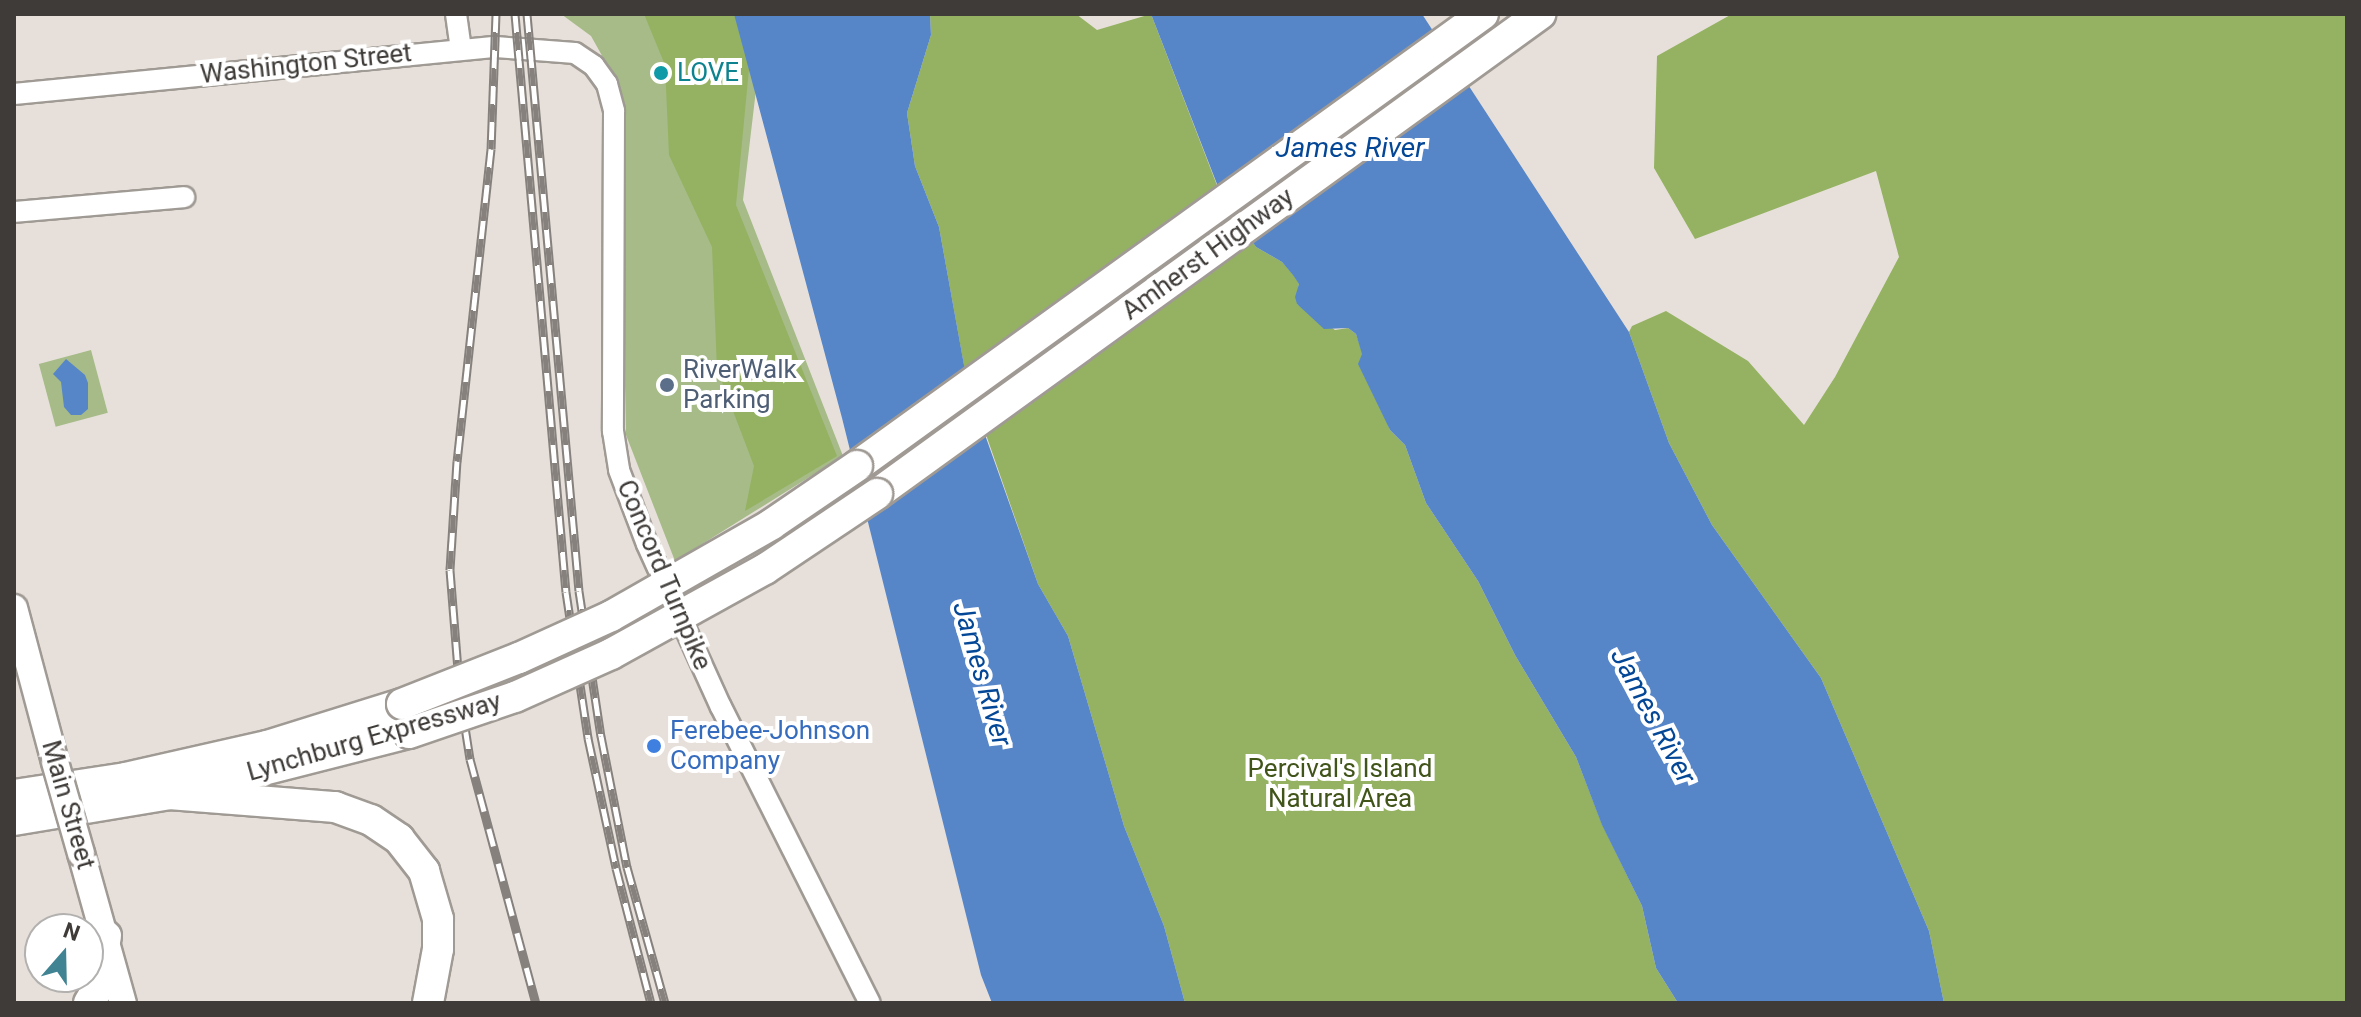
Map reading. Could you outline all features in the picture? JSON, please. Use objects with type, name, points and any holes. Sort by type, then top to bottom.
[{"type":"highway","name":"Amherst Highway","points":[[857,466],[1483,14]]},
{"type":"highway","name":"Amherst Highway","points":[[877,494],[1540,14]]},
{"type":"highway","name":"Lynchburg Expressway","points":[[14,795],[126,778],[239,752],[402,704],[519,658],[611,616],[772,524],[857,466]]},
{"type":"highway","name":"Lynchburg Expressway","points":[[14,820],[169,794],[409,733],[515,697],[611,654],[765,569],[877,494]]},
{"type":"highway","points":[[169,794],[335,807],[371,820],[399,839],[424,871],[438,919],[438,949],[428,1003]]},
{"type":"highway","points":[[89,1003],[96,991],[106,936]]},
{"type":"main road","name":"Main Street","points":[[14,608],[123,1003]]},
{"type":"street","points":[[456,14],[461,49]]},
{"type":"street","name":"Washington Street","points":[[14,94],[461,49],[542,49],[575,53],[594,66]]},
{"type":"street","name":"Concord Turnpike","points":[[594,66],[607,84],[614,111],[613,431],[619,470],[647,544],[721,707],[870,1003]]},
{"type":"street","points":[[14,212],[184,197]]},
{"type":"green space","points":[[561,14],[761,14],[764,22],[743,200],[843,456],[675,561],[626,435],[619,86],[591,36]]},
{"type":"green space","points":[[644,14],[750,14],[753,27],[736,205],[837,456],[745,511],[754,466],[717,369],[712,247],[669,155],[665,65]]},
{"type":"green space","points":[[930,14],[1076,14],[1097,30],[1151,14],[1218,188],[965,371],[939,227],[915,166],[907,113],[931,35]]},
{"type":"green space","points":[[1732,14],[2347,14],[2347,1003],[1944,1003],[1929,931],[1821,678],[1712,525],[1669,443],[1629,332],[1632,326],[1666,311],[1748,361],[1804,425],[1835,377],[1899,257],[1876,171],[1695,239],[1654,168],[1657,56]]},
{"type":"green space","name":"Percival's Island Natural Area","points":[[1248,234],[1256,247],[1282,262],[1293,274],[1299,283],[1297,304],[1335,330],[1348,328],[1356,334],[1390,430],[1405,445],[1426,503],[1478,581],[1515,655],[1576,757],[1602,824],[1642,906],[1656,968],[1678,1003],[1185,1003],[1164,926],[1124,826],[1068,636],[1038,584],[983,426]]},
{"type":"green space","points":[[91,350],[108,413],[56,427],[39,364]]},
{"type":"water","name":"James River","points":[[734,14],[930,14],[931,35],[907,113],[915,166],[939,227],[968,387],[1038,584],[1068,636],[1124,826],[1164,926],[1185,1003],[992,1003],[981,975],[842,418]]},
{"type":"water","name":"James River","points":[[1151,14],[1422,14],[1629,332],[1669,443],[1712,525],[1821,678],[1929,931],[1944,1003],[1678,1003],[1656,968],[1642,906],[1602,825],[1576,757],[1515,655],[1478,581],[1426,503],[1405,445],[1390,430],[1358,364],[1362,354],[1356,334],[1348,328],[1324,329],[1297,304],[1295,297],[1299,284],[1293,275],[1282,262],[1256,247],[1222,197]]},
{"type":"water","points":[[66,359],[85,375],[88,383],[88,409],[81,415],[71,415],[64,407],[61,382],[53,374]]},
{"type":"railway","points":[[496,14],[491,149],[457,461],[450,570],[460,695],[470,759],[536,1003]]},
{"type":"railway","points":[[515,14],[566,592],[588,738],[616,868],[651,1003]]},
{"type":"railway","points":[[527,14],[579,591],[601,736],[627,867],[665,1003]]},
{"type":"place","name":"LOVE","points":[[661,73]]},
{"type":"place","name":"RiverWalk Parking","points":[[667,385]]},
{"type":"place","name":"Ferebee-Johnson Company","points":[[654,746]]}]
